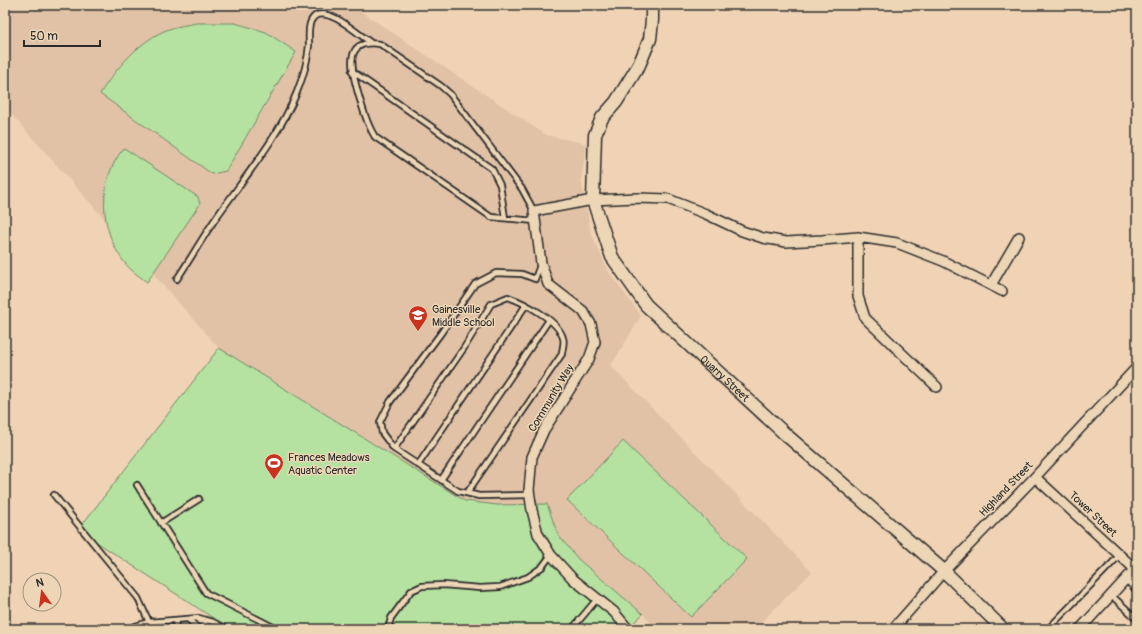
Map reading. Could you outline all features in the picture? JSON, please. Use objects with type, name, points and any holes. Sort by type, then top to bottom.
[{"type":"street","name":"Quarry Street","points":[[652,5],[650,39],[639,65],[616,102],[602,118],[595,135],[593,200],[612,257],[646,304],[785,434],[944,571],[1003,629]]},
{"type":"street","points":[[535,216],[593,200],[636,198],[668,199],[706,214],[742,231],[763,238],[786,242],[858,237],[897,243],[943,261],[1002,291]]},
{"type":"street","name":"Community Way","points":[[535,216],[541,263],[548,284],[583,311],[591,324],[595,342],[589,359],[544,430],[532,457],[529,490],[532,510],[538,534],[551,555],[573,580],[614,612],[628,629]]},
{"type":"street","points":[[858,237],[858,296],[865,318],[937,387]]},
{"type":"street","points":[[990,285],[1019,237]]},
{"type":"street","name":"Highland Street","points":[[893,629],[944,571],[1135,372]]},
{"type":"street","name":"Tower Street","points":[[1035,476],[1136,570],[1125,579],[1080,629]]},
{"type":"lane","points":[[177,279],[217,216],[260,156],[290,109],[307,61],[309,26],[311,20],[315,16],[321,14],[328,14],[370,42],[380,44],[441,86],[450,94],[522,189],[535,216],[505,218],[491,217],[375,137],[367,126],[352,71],[351,60],[355,49],[362,44],[370,42]]},
{"type":"lane","points":[[352,71],[492,169],[500,185],[505,218]]},
{"type":"lane","points":[[530,495],[479,496],[458,491],[394,449],[382,433],[380,422],[390,402],[475,284],[496,273],[522,274],[535,279],[541,263]]},
{"type":"lane","points":[[394,449],[464,348],[491,304],[508,297],[526,305],[555,324],[564,339],[562,354],[467,493]]},
{"type":"lane","points":[[418,465],[526,305]]},
{"type":"lane","points":[[441,480],[549,320]]},
{"type":"lane","points":[[137,485],[206,593],[277,629]]},
{"type":"lane","points":[[54,495],[138,598],[149,622]]},
{"type":"lane","points":[[161,523],[199,499]]},
{"type":"lane","points":[[388,629],[391,618],[411,591],[422,586],[443,585],[480,588],[500,587],[528,577],[542,566],[551,555]]},
{"type":"lane","points":[[1048,629],[1120,555]]},
{"type":"lane","points":[[1125,579],[1137,591]]},
{"type":"lane","points":[[1111,595],[1137,619]]},
{"type":"lane","points":[[572,629],[596,599]]},
{"type":"lane","points":[[189,620],[200,618],[226,629]]},
{"type":"lane","points":[[175,629],[176,620]]},
{"type":"lane","points":[[125,629],[149,622],[176,620],[201,621],[212,629]]},
{"type":"lane","points":[[189,620],[198,629]]},
{"type":"shaded area","name":"Gainesville Middle School","points":[[9,5],[351,5],[546,135],[587,144],[581,180],[591,232],[607,269],[641,316],[611,366],[812,572],[754,629],[656,629],[643,614],[578,559],[558,535],[547,504],[497,505],[465,501],[219,348],[5,107],[5,8]]},
{"type":"green space","points":[[196,23],[235,23],[266,32],[296,52],[226,171],[212,174],[100,94],[121,65],[139,47],[169,29]]},
{"type":"green space","points":[[124,148],[198,197],[200,204],[147,282],[124,262],[110,235],[106,220],[104,205],[109,175],[115,161]]},
{"type":"green space","name":"Frances Meadows Aquatic Center","points":[[219,348],[465,501],[497,505],[547,504],[558,535],[578,559],[643,614],[627,629],[230,629],[78,530]]},
{"type":"green space","points":[[623,441],[747,559],[691,617],[567,500]]},
{"type":"place","name":"Gainesville Middle School","points":[[418,332]]},
{"type":"place","name":"Frances Meadows Aquatic Center","points":[[274,480]]}]
